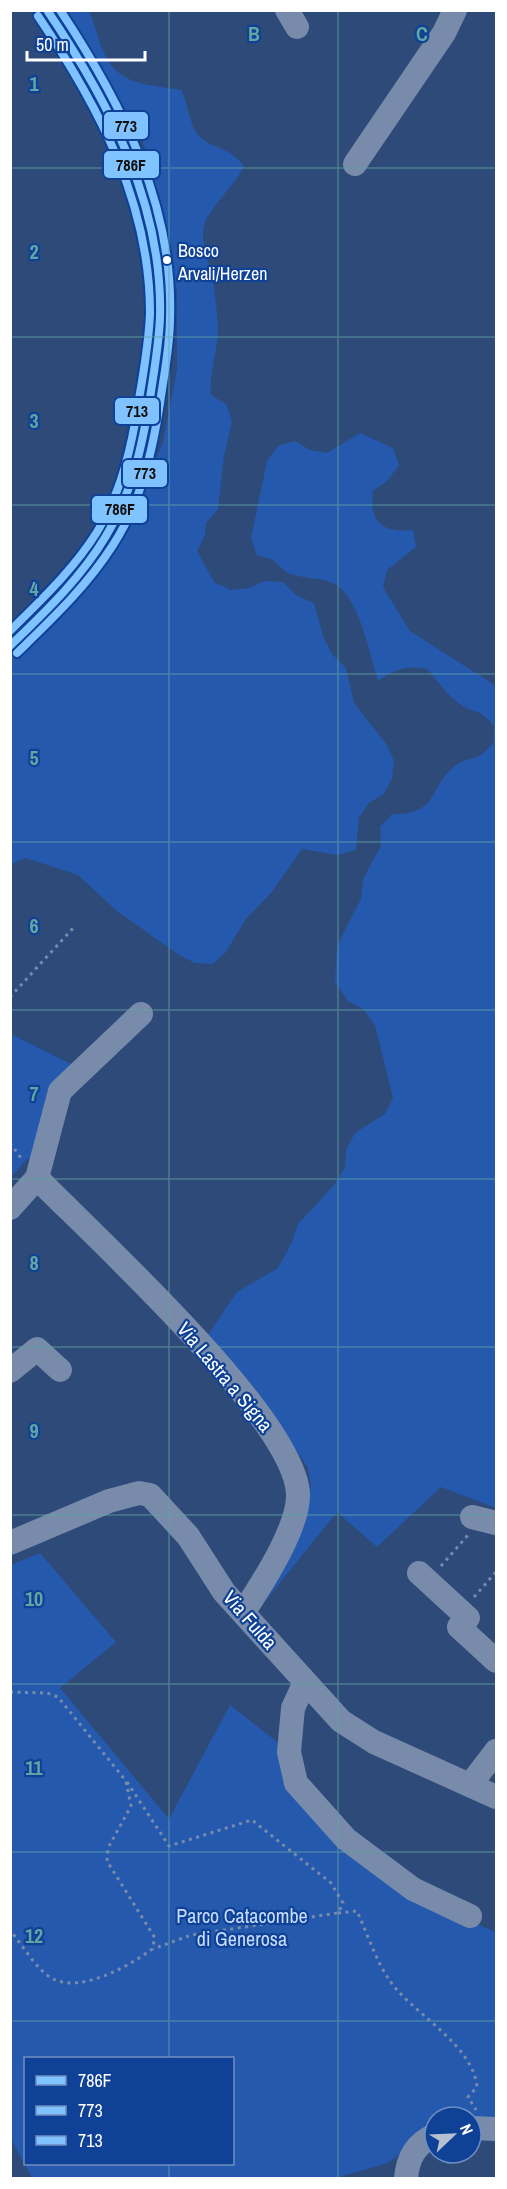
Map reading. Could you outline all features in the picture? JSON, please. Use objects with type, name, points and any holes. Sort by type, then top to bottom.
[{"type":"street","points":[[10,646],[79,573],[115,521],[133,476],[144,434],[160,315],[159,279],[151,235],[130,160],[102,96],[47,10]]},
{"type":"street","points":[[355,164],[444,33],[455,10]]},
{"type":"street","points":[[10,1208],[37,1178],[60,1090],[141,1014]]},
{"type":"street","name":"Via Lastra a Signa","points":[[37,1178],[198,1341],[267,1424],[291,1466],[297,1486],[296,1510],[270,1569],[243,1613]]},
{"type":"street","points":[[10,1371],[37,1348],[60,1370]]},
{"type":"street","name":"Via Fulda","points":[[10,1543],[109,1501],[139,1493],[150,1495],[188,1536],[224,1592],[332,1713],[363,1736],[496,1797]]},
{"type":"street","points":[[423,1577],[468,1618],[459,1627],[496,1661]]},
{"type":"street","points":[[305,1682],[292,1708],[289,1752],[296,1783],[346,1839],[413,1889],[470,1916]]},
{"type":"street","points":[[470,1785],[496,1751]]},
{"type":"street","points":[[406,2178],[414,2151],[423,2144]]},
{"type":"path","points":[[10,997],[75,926]]},
{"type":"path","points":[[423,1577],[484,1520]]},
{"type":"path","points":[[461,1611],[496,1572]]},
{"type":"path","points":[[10,1692],[47,1693],[58,1697],[126,1781],[169,1846],[252,1820],[331,1883],[343,1903],[338,1913]]},
{"type":"path","points":[[126,1781],[131,1806],[108,1848],[108,1861],[155,1938],[152,1949]]},
{"type":"path","points":[[10,1929],[53,1978],[70,1982],[108,1974],[127,1966],[152,1949],[191,1935],[357,1911],[388,1979],[453,2042],[476,2077],[477,2087],[468,2097],[472,2105]]},
{"type":"green space","points":[[65,11],[89,11],[104,53],[111,65],[120,73],[140,83],[181,90],[197,134],[206,142],[232,155],[244,166],[208,216],[203,229],[216,302],[218,327],[211,395],[226,404],[232,421],[224,456],[218,509],[206,523],[205,535],[197,551],[214,582],[231,590],[249,588],[265,581],[283,582],[296,595],[314,603],[324,639],[333,655],[346,668],[354,703],[387,745],[394,761],[392,778],[384,794],[369,803],[359,817],[356,850],[338,855],[302,849],[271,893],[245,920],[226,952],[213,964],[195,963],[179,955],[117,911],[78,875],[26,858],[11,864],[11,661],[94,570],[128,527],[163,442],[177,369],[177,293],[162,205],[143,142],[110,81]]},
{"type":"green space","points":[[360,433],[393,448],[399,465],[388,480],[373,491],[373,511],[376,518],[393,530],[413,530],[416,547],[387,570],[383,587],[410,631],[496,686],[496,1508],[441,1487],[377,1547],[337,1512],[258,1610],[311,1487],[308,1468],[292,1444],[205,1339],[237,1292],[278,1268],[292,1242],[298,1224],[335,1184],[345,1167],[346,1150],[355,1133],[385,1114],[393,1098],[375,1025],[363,1009],[348,1001],[335,982],[337,946],[361,899],[363,879],[381,846],[380,827],[392,814],[408,813],[420,809],[433,796],[450,770],[461,762],[479,756],[493,744],[494,726],[489,720],[482,714],[458,703],[427,669],[401,669],[378,681],[358,616],[346,594],[338,586],[327,581],[288,573],[272,560],[257,555],[251,538],[267,461],[278,446],[295,441],[310,450],[327,453]]},
{"type":"green space","points":[[11,1034],[75,1066],[33,1163],[28,1158],[11,1177]]},
{"type":"green space","name":"Parco Catacombe di Generosa","points":[[40,1553],[116,1642],[60,1688],[169,1819],[230,1705],[281,1745],[286,1777],[404,1894],[496,1932],[496,2117],[483,2117],[483,2105],[423,2105],[423,2136],[388,2163],[336,2178],[32,2178],[25,2165],[234,2165],[234,2057],[24,2057],[24,2163],[11,2139],[11,1565]]},
{"type":"transit line","name":"786F","points":[[10,646],[74,580],[106,536],[123,503],[143,434],[156,358],[160,317],[159,275],[142,194],[111,118],[70,45],[47,10]]},
{"type":"transit line","name":"773","points":[[17,653],[68,602],[92,574],[123,529],[144,477],[153,440],[170,329],[169,276],[163,235],[153,195],[123,118],[60,10]]},
{"type":"transit line","name":"713","points":[[10,631],[57,584],[78,559],[106,516],[125,467],[149,335],[148,272],[141,232],[130,194],[100,120],[81,84],[38,16]]},
{"type":"place","name":"Bosco Arvali/Herzen","points":[[167,260]]}]
